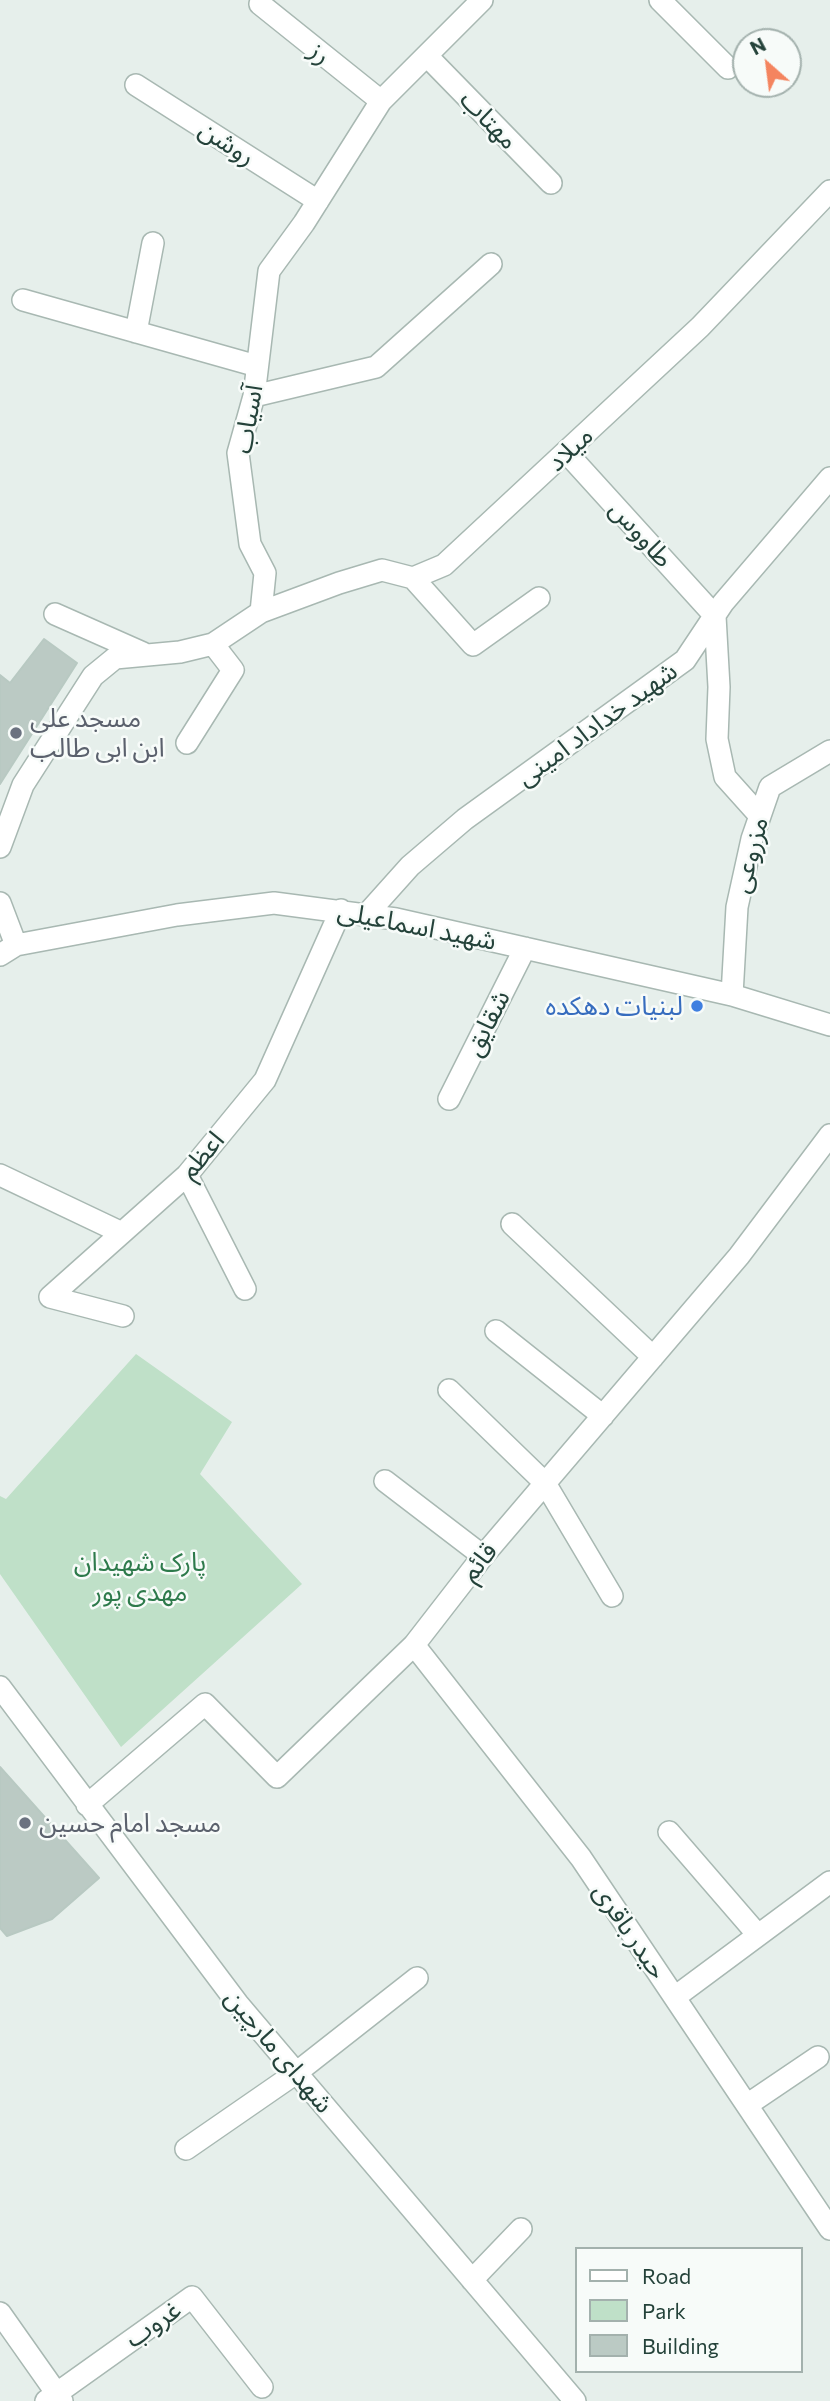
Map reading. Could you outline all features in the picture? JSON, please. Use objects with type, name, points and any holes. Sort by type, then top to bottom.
[{"type":"street","name":"آسیاب","points":[[261,612],[265,573],[250,544],[238,453],[254,396],[269,271],[318,201],[381,101],[482,0]]},
{"type":"street","points":[[660,0],[728,68]]},
{"type":"street","name":"رز","points":[[260,4],[381,101]]},
{"type":"street","name":"مهتاب","points":[[427,56],[551,183]]},
{"type":"street","name":"روشن","points":[[136,85],[318,201]]},
{"type":"street","name":"میلاد","points":[[413,578],[444,565],[701,327],[830,191]]},
{"type":"street","points":[[136,332],[153,243]]},
{"type":"street","points":[[254,396],[376,367],[491,264]]},
{"type":"street","points":[[23,300],[257,366]]},
{"type":"street","name":"طاووس","points":[[566,452],[715,616]]},
{"type":"street","name":"شهید خداداد امینی","points":[[367,914],[410,866],[465,820],[685,660],[715,616],[830,478]]},
{"type":"street","points":[[0,847],[23,785],[93,676],[114,658],[143,653],[180,652],[213,644],[261,612],[382,570],[413,578],[473,645],[539,598]]},
{"type":"street","points":[[55,614],[143,653]]},
{"type":"street","points":[[715,616],[719,687],[717,740],[725,777],[760,816]]},
{"type":"street","points":[[187,743],[233,670],[213,644]]},
{"type":"street","name":"مزروعی","points":[[732,995],[737,907],[770,787],[830,751]]},
{"type":"street","points":[[0,903],[8,950]]},
{"type":"street","name":"شهید اسماعیلی","points":[[8,950],[177,915],[274,903],[367,914],[525,948],[732,995],[830,1025]]},
{"type":"street","name":"اعظم","points":[[123,1316],[50,1297],[187,1175],[265,1080],[341,910]]},
{"type":"street","name":"شقایق","points":[[449,1099],[525,948]]},
{"type":"street","name":"قائم","points":[[87,1805],[205,1704],[277,1777],[414,1645],[483,1556],[739,1256],[830,1135]]},
{"type":"street","points":[[0,1175],[120,1232]]},
{"type":"street","points":[[187,1175],[245,1289]]},
{"type":"street","points":[[512,1224],[653,1357]]},
{"type":"street","points":[[496,1331],[603,1416]]},
{"type":"street","points":[[449,1390],[545,1483],[612,1596]]},
{"type":"street","points":[[385,1481],[483,1556]]},
{"type":"street","name":"حیدر باقری","points":[[414,1645],[581,1858],[830,2229]]},
{"type":"street","name":"شهدای مارچین","points":[[0,1687],[239,2004],[575,2401]]},
{"type":"street","points":[[669,1832],[758,1935]]},
{"type":"street","points":[[675,1997],[830,1882]]},
{"type":"street","points":[[186,2149],[296,2073],[417,1978]]},
{"type":"street","points":[[747,2105],[818,2057]]},
{"type":"street","points":[[472,2280],[521,2229]]},
{"type":"street","name":"غروب","points":[[55,2398],[192,2297],[262,2387]]},
{"type":"street","points":[[0,2312],[55,2398]]},
{"type":"green space","name":"پارک شهیدان مهدی پور","points":[[136,1354],[232,1422],[200,1474],[302,1584],[121,1747],[0,1574],[0,1496],[6,1499]]},
{"type":"building","name":"مسجد علی ابن ابی طالب","points":[[44,639],[77,663],[0,784],[0,675],[10,683]]},
{"type":"building","name":"مسجد امام حسین","points":[[0,1767],[99,1878],[52,1919],[7,1936],[0,1928]]},
{"type":"place","name":"مسجد علی ابن ابی طالب","points":[[16,733]]},
{"type":"place","name":"لبنیات دهکده","points":[[697,1006]]},
{"type":"place","name":"مسجد امام حسین","points":[[25,1823]]}]
